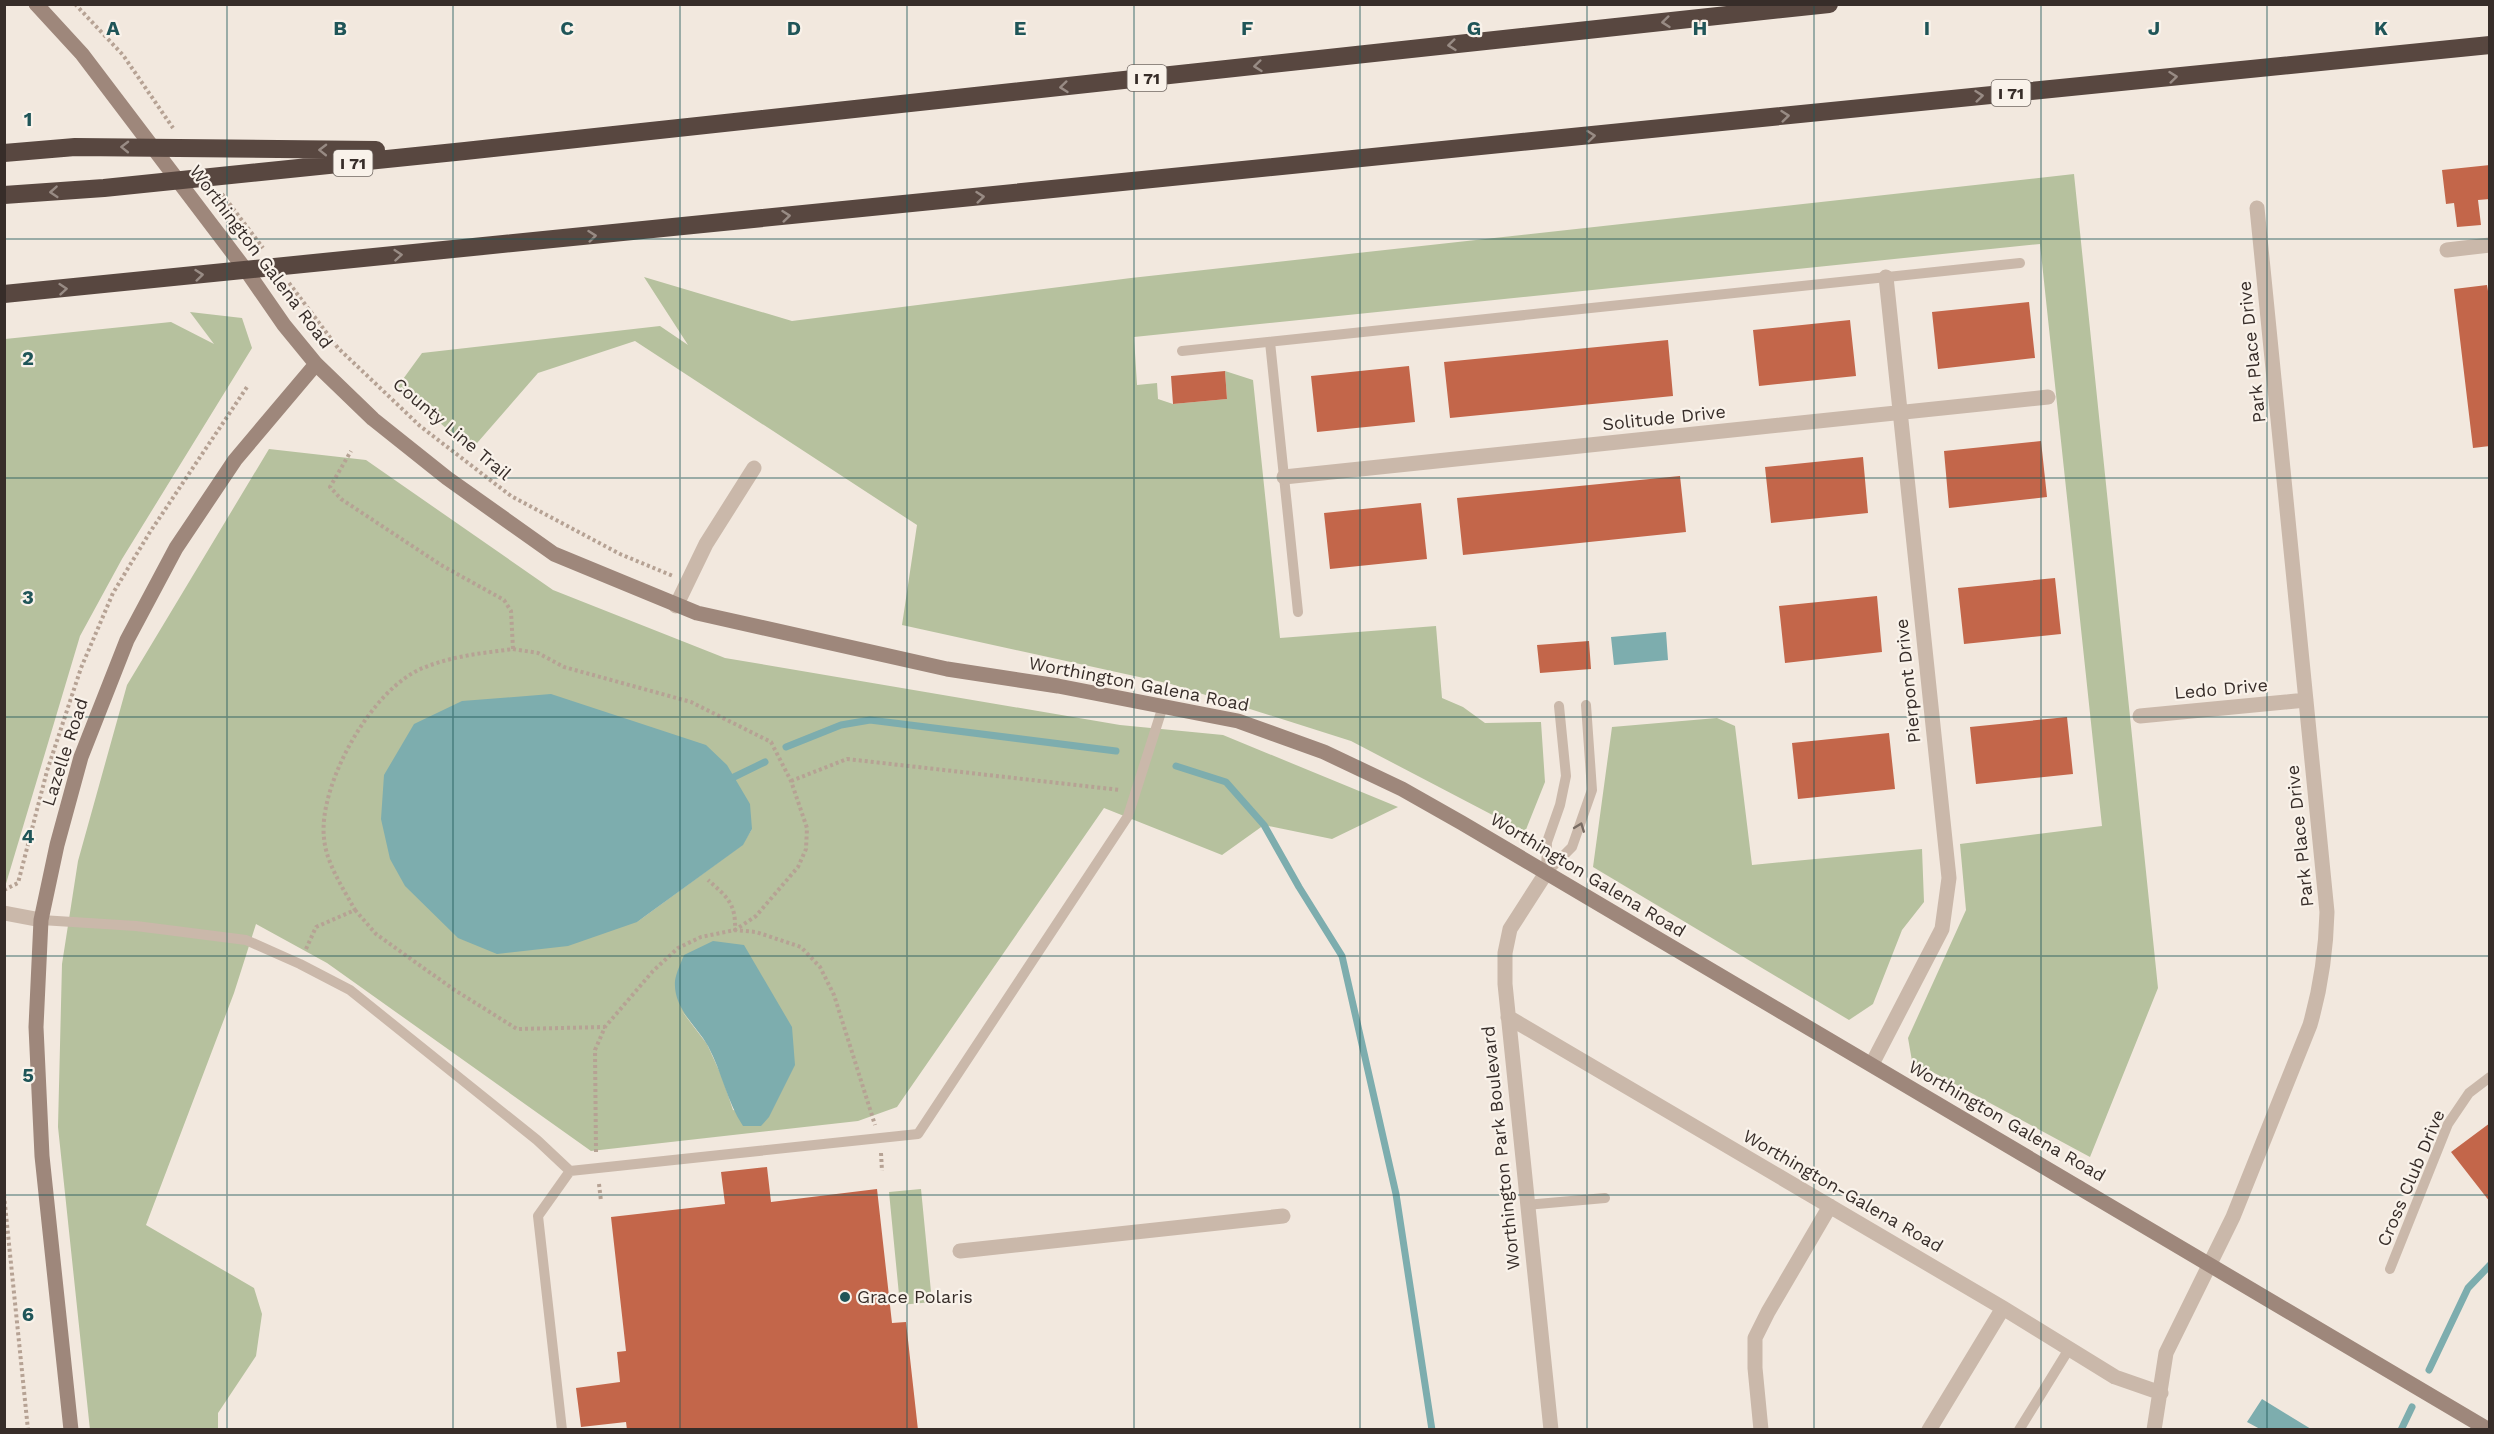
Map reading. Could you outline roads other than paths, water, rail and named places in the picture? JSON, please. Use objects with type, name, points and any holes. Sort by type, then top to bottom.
[{"type":"highway","name":"I 71","points":[[4,195],[104,188],[465,151],[1829,4]]},
{"type":"highway","name":"I 71","points":[[4,294],[2490,45]]},
{"type":"highway","points":[[4,153],[75,147],[465,151]]},
{"type":"street","name":"Worthington Galena Road","points":[[36,4],[82,54],[234,254],[284,325],[316,364],[373,419],[447,478],[554,554],[675,606],[697,613],[947,669],[1238,721],[1324,752],[1402,789],[2210,1263],[2489,1430]]},
{"type":"street","name":"Park Place Drive","points":[[2154,1430],[2166,1353],[2233,1216],[2255,1163],[2310,1025],[2319,993],[2326,952],[2327,912],[2257,208]]},
{"type":"street","points":[[2447,250],[2490,245]]},
{"type":"street","name":"Pierpont Drive","points":[[1872,1064],[1942,929],[1949,878],[1886,277]]},
{"type":"street","name":"Lazelle Road","points":[[71,1430],[42,1156],[36,1027],[41,920],[57,845],[81,757],[127,640],[176,548],[235,460],[316,364]]},
{"type":"street","name":"Solitude Drive","points":[[1284,477],[2048,397]]},
{"type":"street","points":[[675,606],[706,544],[754,468]]},
{"type":"street","name":"Ledo Drive","points":[[2140,716],[2306,700]]},
{"type":"street","name":"Worthington Park Boulevard","points":[[1546,873],[1510,929],[1505,953],[1508,1017],[1526,1205],[1551,1430]]},
{"type":"street","points":[[4,913],[41,920]]},
{"type":"street","name":"Worthington-Galena Road","points":[[1508,1017],[2003,1308],[2115,1377],[2161,1393]]},
{"type":"street","points":[[1761,1430],[1755,1368],[1755,1338],[1768,1311],[1830,1206]]},
{"type":"street","points":[[960,1251],[1283,1216]]},
{"type":"street","points":[[1929,1430],[2003,1308]]},
{"type":"lane","points":[[1182,351],[2020,263]]},
{"type":"lane","points":[[1270,342],[1298,612]]},
{"type":"lane","points":[[1546,873],[1572,847],[1592,790],[1586,705]]},
{"type":"lane","points":[[561,1430],[538,1216],[570,1171],[918,1134],[1128,816],[1163,706]]},
{"type":"lane","points":[[1546,873],[1547,842],[1560,805],[1566,776],[1559,706]]},
{"type":"lane","points":[[41,920],[136,926],[246,940],[300,964],[350,990],[537,1140],[570,1171]]},
{"type":"lane","name":"Cross Club Drive","points":[[2390,1269],[2448,1124],[2469,1093],[2490,1077]]},
{"type":"lane","points":[[1526,1205],[1605,1198]]},
{"type":"lane","points":[[2019,1430],[2069,1348]]},
{"type":"water","points":[[1666,632],[1668,660],[1614,665],[1611,637]]},
{"type":"water","points":[[551,694],[706,745],[727,765],[750,804],[752,829],[743,845],[637,922],[568,946],[497,954],[458,938],[405,886],[390,859],[381,819],[384,775],[414,724],[462,701]]},
{"type":"water","points":[[713,941],[744,945],[792,1027],[795,1065],[769,1117],[761,1126],[743,1126],[737,1117],[708,1046],[681,1008],[675,991],[677,971],[684,955]]},
{"type":"water","points":[[2262,1399],[2311,1429],[2260,1429],[2247,1422]]},
{"type":"waterway","points":[[786,747],[841,725],[870,720],[1116,751]]},
{"type":"waterway","points":[[734,777],[765,762]]},
{"type":"waterway","points":[[1176,766],[1226,782],[1264,825],[1342,956],[1396,1194],[1432,1430]]},
{"type":"waterway","points":[[2429,1370],[2468,1288],[2490,1265]]},
{"type":"waterway","points":[[2401,1430],[2412,1407]]},
{"type":"place","name":"Grace Polaris","points":[[845,1297]]}]
